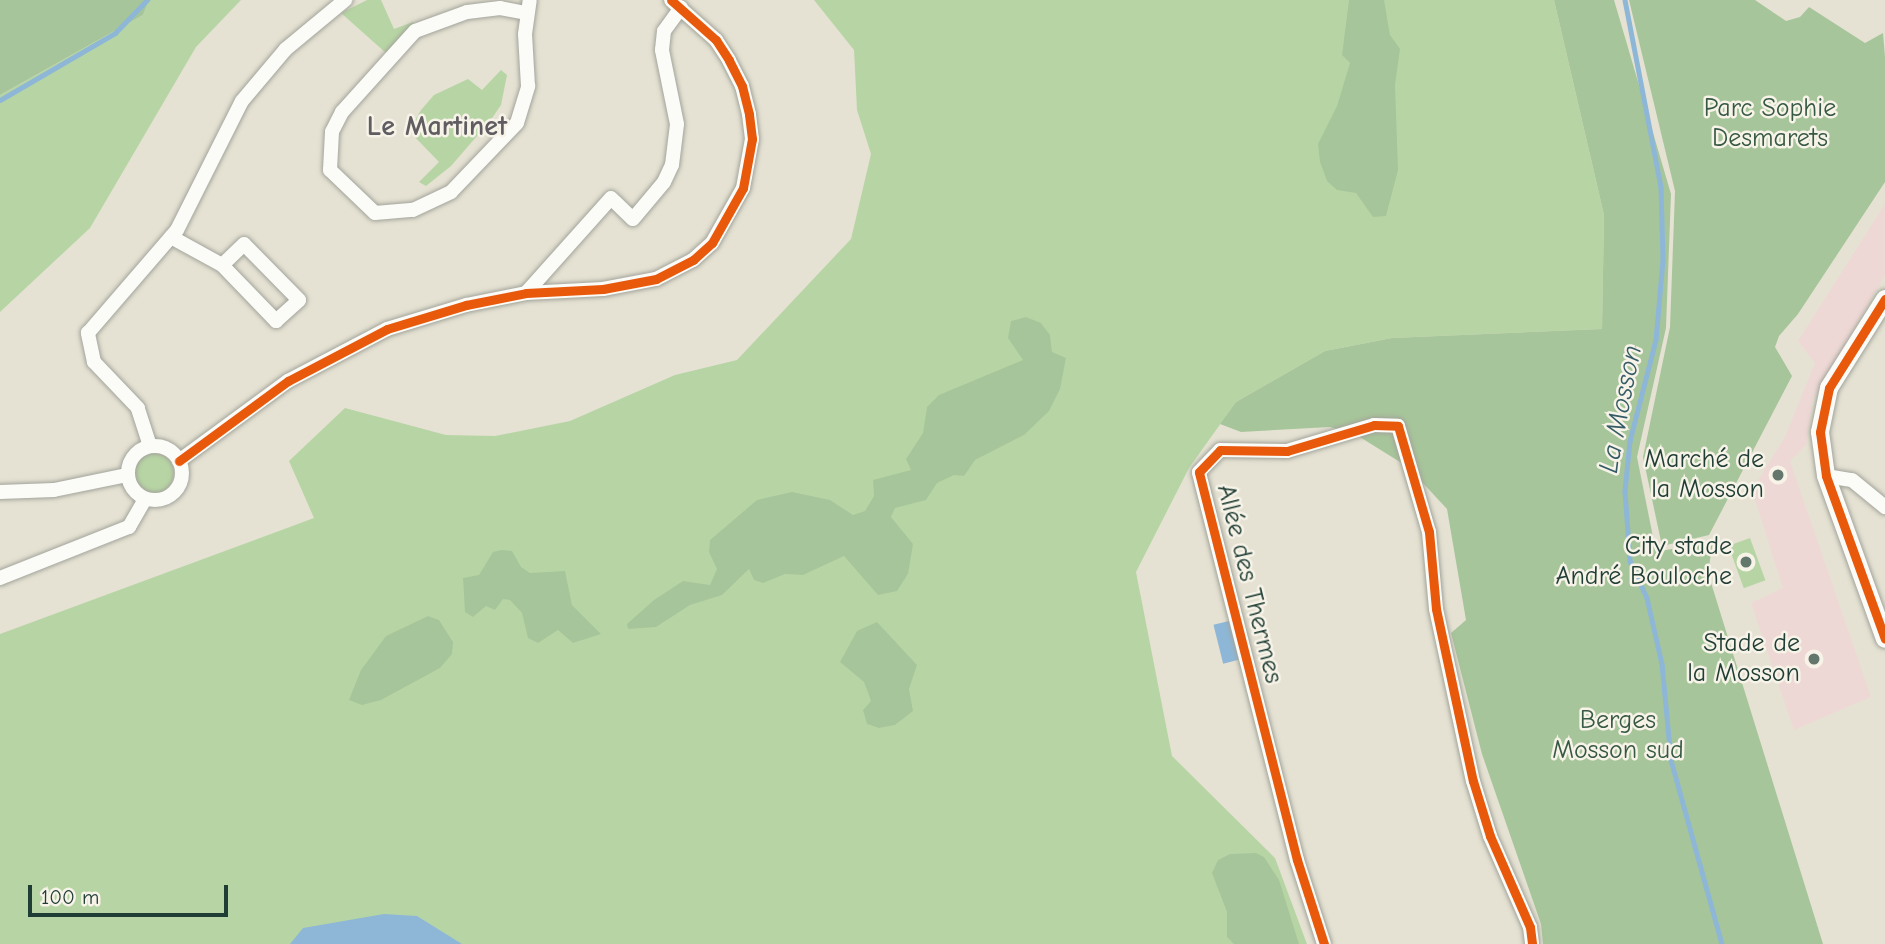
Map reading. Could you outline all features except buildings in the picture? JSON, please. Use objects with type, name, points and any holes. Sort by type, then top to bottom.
[{"type":"street","points":[[150,446],[138,408],[94,362],[87,343],[88,333],[171,237],[243,101],[286,49],[345,0]]},
{"type":"street","points":[[179,461],[288,381],[358,341],[420,318],[526,293],[614,288],[656,279],[693,260],[712,243],[736,206],[752,139],[743,86],[716,40],[676,4],[664,31],[662,50],[677,124],[672,165],[664,181],[633,219],[611,198],[526,293]]},
{"type":"street","points":[[528,6],[528,86],[517,123],[505,140],[439,200],[413,210],[374,213],[330,170],[332,132],[349,103],[415,31],[467,12],[528,6]]},
{"type":"street","points":[[171,237],[222,265],[276,321],[299,300],[244,244],[222,265]]},
{"type":"street","points":[[1885,299],[1829,388],[1820,432],[1826,476],[1885,639]]},
{"type":"street","name":"Allée des Thermes","points":[[1324,944],[1297,860],[1199,472],[1205,460],[1220,450],[1279,452],[1353,430],[1398,426],[1429,532],[1443,645],[1473,781],[1490,836],[1530,927],[1532,944]]},
{"type":"street","points":[[150,446],[167,449],[179,461],[178,488],[163,499],[145,499],[133,489],[127,475],[136,453],[150,446]]},
{"type":"street","points":[[0,492],[54,490],[127,475]]},
{"type":"street","points":[[1826,476],[1852,481],[1885,507]]},
{"type":"street","points":[[0,578],[129,527],[145,499]]},
{"type":"shaded area","name":"Marché de la Mosson","points":[[1885,204],[1885,275],[1813,399],[1806,445],[1790,461],[1871,697],[1794,730],[1751,603],[1783,588],[1752,490],[1785,437],[1815,363],[1798,341]]},
{"type":"green space","points":[[0,0],[149,0],[143,15],[0,95]]},
{"type":"green space","points":[[149,0],[241,0],[196,47],[90,228],[0,312],[0,95],[143,15]]},
{"type":"green space","points":[[367,0],[381,0],[394,29],[413,22],[414,26],[386,53],[341,13]]},
{"type":"green space","points":[[814,0],[1554,0],[1604,215],[1602,329],[1392,338],[1325,351],[1236,402],[1189,468],[1136,572],[1172,756],[1275,858],[1307,944],[0,944],[0,634],[314,518],[289,461],[345,408],[446,435],[495,436],[570,421],[675,375],[737,360],[851,239],[871,154],[857,110],[854,50]]},
{"type":"green space","points":[[1349,0],[1384,0],[1390,35],[1400,49],[1395,85],[1398,170],[1386,216],[1373,217],[1356,193],[1337,190],[1327,181],[1320,162],[1318,144],[1337,106],[1350,63],[1342,55]]},
{"type":"green space","name":"Berges Mosson sud","points":[[1554,0],[1614,0],[1671,194],[1666,328],[1637,457],[1656,552],[1713,541],[1708,573],[1823,944],[1543,944],[1541,924],[1482,754],[1451,633],[1466,620],[1447,509],[1408,467],[1355,434],[1330,427],[1241,432],[1220,424],[1236,402],[1325,351],[1392,338],[1602,329],[1604,215]]},
{"type":"green space","name":"Parc Sophie Desmarets","points":[[1629,0],[1755,0],[1786,21],[1800,17],[1809,7],[1865,43],[1883,33],[1885,57],[1885,182],[1798,314],[1779,336],[1775,347],[1792,376],[1709,535],[1662,546],[1643,457],[1670,327],[1675,191]]},
{"type":"green space","points":[[501,70],[507,75],[501,105],[490,121],[451,166],[426,186],[419,182],[439,162],[409,131],[421,110],[434,95],[468,79],[482,90]]},
{"type":"green space","points":[[1026,317],[1041,323],[1050,335],[1052,352],[1066,358],[1060,389],[1049,411],[1024,435],[975,460],[964,476],[954,475],[937,483],[926,500],[895,508],[891,517],[913,544],[908,574],[897,591],[878,595],[844,556],[803,575],[785,574],[763,583],[754,580],[749,569],[722,595],[690,605],[656,627],[628,629],[627,624],[654,600],[683,581],[710,585],[717,569],[709,552],[710,540],[757,500],[792,492],[830,500],[853,515],[865,511],[874,496],[873,480],[911,470],[906,459],[923,433],[927,407],[939,395],[1023,360],[1008,338],[1011,321]]},
{"type":"green space","points":[[154,453],[168,459],[174,473],[168,487],[154,493],[140,487],[134,473],[140,459]]},
{"type":"green space","name":"City stade André Bouloche","points":[[1750,538],[1765,580],[1744,588],[1728,546]]},
{"type":"green space","points":[[512,551],[521,567],[530,573],[565,571],[572,605],[601,634],[573,643],[558,630],[538,643],[528,638],[522,613],[510,600],[503,599],[495,610],[486,606],[473,617],[465,612],[463,578],[479,575],[493,552]]},
{"type":"green space","points":[[428,616],[439,620],[453,642],[452,654],[440,668],[381,700],[362,705],[349,700],[361,670],[386,636]]},
{"type":"green space","points":[[877,622],[917,665],[909,689],[913,711],[895,725],[879,728],[867,724],[863,710],[871,701],[864,682],[840,662],[857,631]]},
{"type":"green space","points":[[1256,853],[1264,857],[1279,880],[1299,944],[1234,944],[1227,937],[1227,912],[1212,873],[1218,860],[1230,854]]},
{"type":"water","points":[[1229,621],[1239,660],[1223,664],[1213,625]]},
{"type":"water","points":[[384,914],[417,916],[462,944],[290,944],[303,928]]},
{"type":"waterway","name":"La Mosson","points":[[0,100],[115,33],[147,0]]},
{"type":"waterway","name":"La Mosson","points":[[1625,0],[1661,187],[1663,260],[1656,340],[1630,441],[1625,491],[1630,561],[1647,598],[1662,664],[1671,760],[1722,944]]},
{"type":"cycle path","points":[[179,461],[288,381],[387,329],[466,305],[526,293],[603,289],[656,279],[693,260],[712,243],[743,188],[752,139],[749,114],[742,86],[716,40],[671,0]]},
{"type":"cycle path","points":[[1885,299],[1829,388],[1820,432],[1826,476],[1885,639]]},
{"type":"cycle path","points":[[1324,944],[1297,860],[1199,472],[1220,450],[1287,451],[1374,425],[1398,426],[1429,532],[1436,609],[1473,781],[1490,836],[1530,927],[1532,944]]},
{"type":"place","name":"Marché de la Mosson","points":[[1778,475]]},
{"type":"place","name":"City stade André Bouloche","points":[[1746,562]]},
{"type":"place","name":"Stade de la Mosson","points":[[1814,659]]},
{"type":"district","name":"Le Martinet","points":[[437,126]]}]
